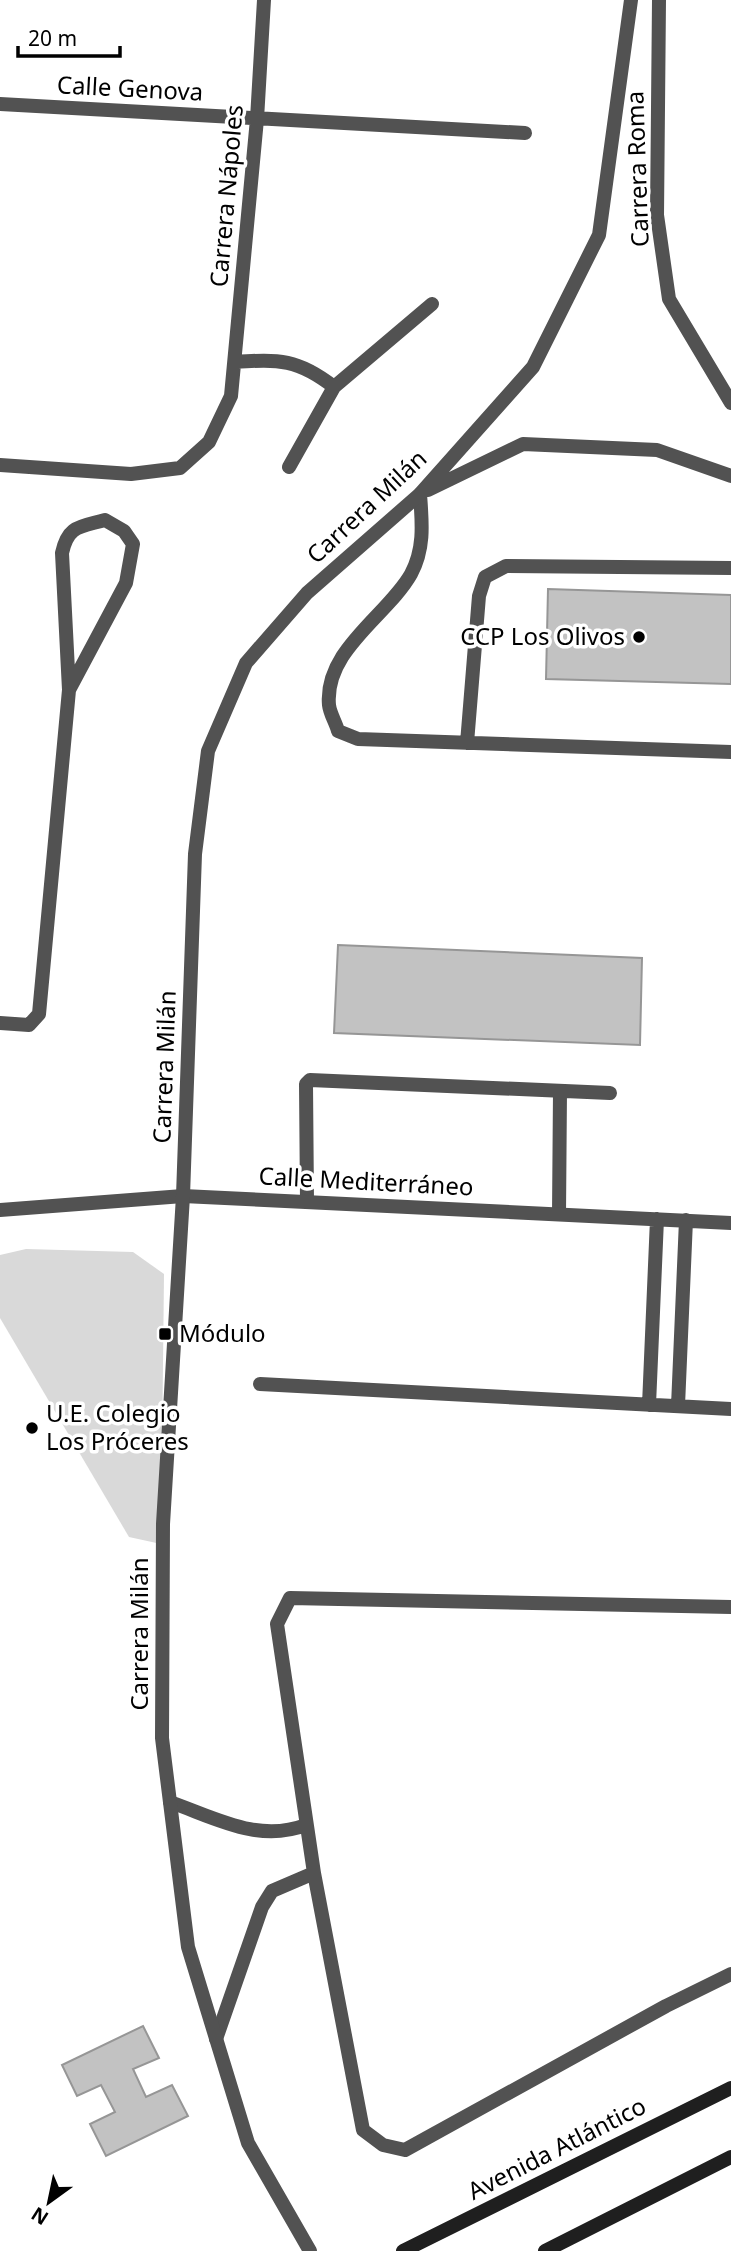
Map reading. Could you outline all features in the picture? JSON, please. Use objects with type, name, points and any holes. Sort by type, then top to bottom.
[{"type":"main road","name":"Avenida Atlántico","points":[[403,2251],[731,2088]]},
{"type":"main road","points":[[545,2251],[731,2157]]},
{"type":"street","name":"Carrera Nápoles","points":[[0,466],[131,474],[180,468],[209,442],[231,397],[257,119],[264,0]]},
{"type":"street","name":"Carrera Milán","points":[[310,2251],[248,2143],[188,1947],[162,1738],[163,1524],[183,1196],[195,853],[208,751],[246,663],[307,593],[420,494],[533,367],[599,235],[631,0]]},
{"type":"street","name":"Carrera Roma","points":[[659,0],[657,215],[669,299],[731,403]]},
{"type":"street","name":"Calle Genova","points":[[0,104],[525,133]]},
{"type":"street","points":[[289,467],[334,387],[432,304]]},
{"type":"street","points":[[235,362],[279,359],[311,369],[334,387]]},
{"type":"street","points":[[731,476],[657,450],[523,444],[420,494],[423,537],[411,574],[354,642],[336,670],[329,705],[338,731],[358,739],[731,752]]},
{"type":"street","points":[[0,1023],[29,1025],[39,1014],[69,690],[62,554],[65,537],[76,527],[106,520],[124,531],[133,544],[126,583],[69,690]]},
{"type":"street","points":[[467,743],[479,596],[485,577],[506,566],[731,568]]},
{"type":"street","points":[[307,1202],[306,1084],[310,1080],[610,1093]]},
{"type":"street","points":[[559,1214],[560,1090]]},
{"type":"street","name":"Calle Mediterráneo","points":[[0,1210],[183,1196],[731,1223]]},
{"type":"street","points":[[649,1405],[657,1219]]},
{"type":"street","points":[[678,1406],[686,1220]]},
{"type":"street","points":[[260,1384],[731,1409]]},
{"type":"street","points":[[731,1607],[290,1598],[277,1624],[314,1873],[363,2130],[383,2145],[405,2150],[666,2006],[731,1974]]},
{"type":"street","points":[[170,1802],[259,1832],[285,1833],[306,1825]]},
{"type":"street","points":[[216,2039],[262,1907],[272,1891],[314,1873]]},
{"type":"shaded area","points":[[26,1249],[133,1252],[164,1274],[161,1544],[129,1537],[0,1318],[0,1255]]},
{"type":"building","name":"CCP Los Olivos","points":[[548,589],[731,595],[731,684],[546,679]]},
{"type":"building","points":[[338,945],[642,958],[640,1045],[334,1033]]},
{"type":"building","points":[[143,2026],[159,2058],[133,2069],[146,2097],[172,2085],[188,2116],[106,2156],[90,2124],[115,2112],[101,2085],[77,2096],[62,2065]]},
{"type":"place","name":"CCP Los Olivos","points":[[639,637]]},
{"type":"place","name":"Módulo","points":[[165,1334]]},
{"type":"place","name":"U.E. Colegio Los Próceres","points":[[32,1428]]}]
